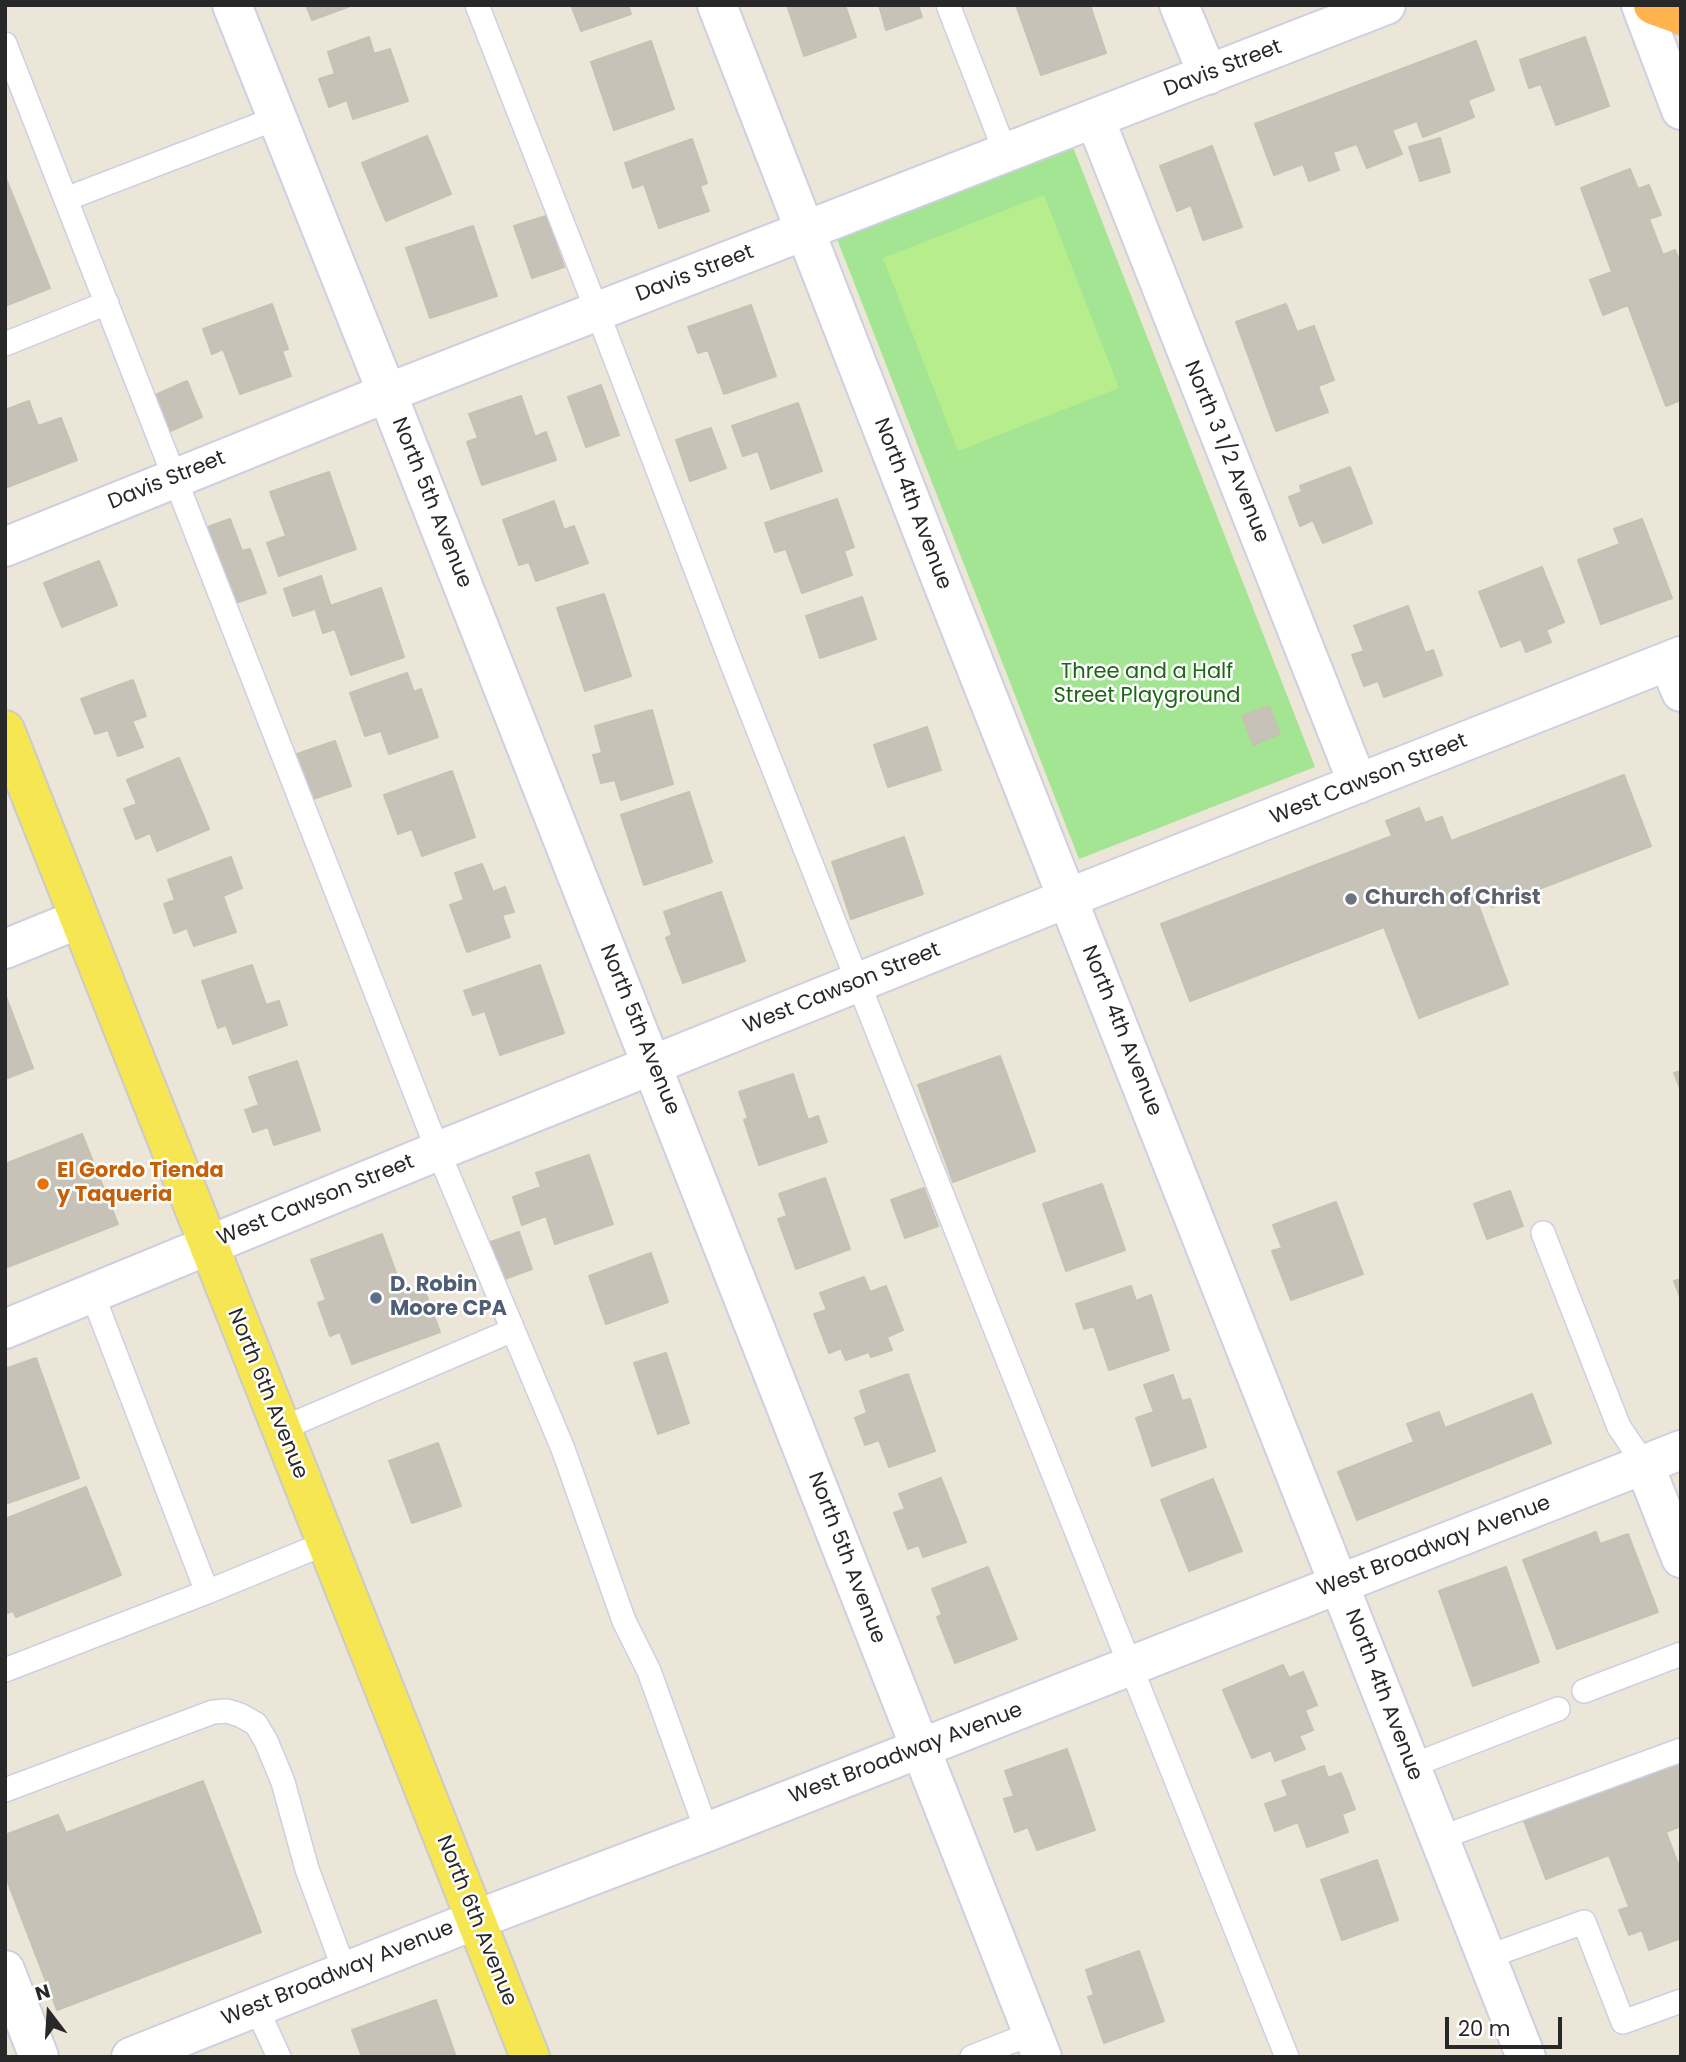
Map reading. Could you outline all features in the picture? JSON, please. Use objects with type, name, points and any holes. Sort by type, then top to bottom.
[{"type":"highway","points":[[1653,5],[1681,15]]},
{"type":"main road","name":"North 6th Avenue","points":[[5,730],[530,2057]]},
{"type":"street","name":"North 5th Avenue","points":[[232,5],[1038,2045]]},
{"type":"street","name":"North 4th Avenue","points":[[717,5],[941,579],[1526,2057]]},
{"type":"street","points":[[1179,5],[1208,75]]},
{"type":"street","name":"Davis Street","points":[[5,547],[387,393],[1386,5]]},
{"type":"street","points":[[1641,5],[1681,110]]},
{"type":"street","name":"North 3 1/2 Avenue","points":[[1095,119],[1358,784]]},
{"type":"street","name":"West Cawson Street","points":[[5,1329],[438,1151],[1068,898],[1358,784],[1676,670]]},
{"type":"street","points":[[5,949],[79,919]]},
{"type":"street","name":"West Broadway Avenue","points":[[131,2057],[475,1920],[707,1832],[1681,1450]]},
{"type":"street","points":[[1644,1464],[1681,1558]]},
{"type":"street","points":[[5,1970],[39,2057]]},
{"type":"lane","points":[[477,5],[734,669],[1287,2057]]},
{"type":"lane","points":[[947,5],[1006,154]]},
{"type":"lane","points":[[5,44],[438,1151],[563,1449],[624,1621],[649,1671],[707,1832]]},
{"type":"lane","points":[[66,199],[277,118]]},
{"type":"lane","points":[[5,344],[107,303]]},
{"type":"lane","points":[[1543,1233],[1619,1427],[1644,1464]]},
{"type":"lane","points":[[92,1293],[207,1592]]},
{"type":"lane","points":[[281,1429],[513,1331]]},
{"type":"lane","points":[[5,1670],[326,1543]]},
{"type":"lane","points":[[1584,1691],[1681,1654]]},
{"type":"lane","points":[[1411,1766],[1558,1709]]},
{"type":"lane","points":[[5,1790],[213,1712],[227,1711],[240,1715],[256,1724],[266,1741],[282,1782],[307,1869],[345,1972]]},
{"type":"lane","points":[[1440,1838],[1681,1750]]},
{"type":"lane","points":[[1487,1957],[1584,1922],[1623,2022],[1681,2001]]},
{"type":"lane","points":[[256,2007],[279,2057]]},
{"type":"lane","points":[[972,2057],[1038,2045]]},
{"type":"green space","name":"Three and a Half Street Playground","points":[[1073,147],[1315,767],[1079,859],[837,239]]},
{"type":"green space","points":[[1044,195],[1119,388],[958,451],[883,258]]},
{"type":"building","points":[[306,5],[353,5],[312,20]]},
{"type":"building","points":[[571,5],[628,5],[631,14],[581,31]]},
{"type":"building","points":[[787,5],[845,5],[856,37],[804,56]]},
{"type":"building","points":[[879,5],[918,5],[922,17],[886,30]]},
{"type":"building","points":[[1016,5],[1090,5],[1106,53],[1041,75]]},
{"type":"building","points":[[369,37],[374,54],[390,49],[408,101],[353,119],[347,100],[329,107],[319,79],[335,74],[328,52]]},
{"type":"building","points":[[1585,37],[1609,106],[1556,125],[1541,84],[1529,88],[1520,60]]},
{"type":"building","points":[[651,41],[674,109],[614,130],[591,62]]},
{"type":"building","points":[[1476,41],[1494,90],[1468,100],[1474,117],[1423,137],[1417,121],[1392,130],[1402,154],[1367,168],[1357,144],[1333,152],[1339,170],[1309,181],[1303,164],[1274,175],[1255,124]]},
{"type":"building","points":[[427,136],[451,194],[386,221],[362,163]]},
{"type":"building","points":[[1440,138],[1450,172],[1420,181],[1409,147]]},
{"type":"building","points":[[692,139],[707,183],[700,186],[709,211],[659,228],[644,184],[633,188],[625,163]]},
{"type":"building","points":[[1212,146],[1242,227],[1203,240],[1191,205],[1177,211],[1160,166]]},
{"type":"building","points":[[1630,169],[1638,189],[1649,185],[1661,215],[1649,219],[1663,255],[1675,250],[1681,265],[1681,281],[1677,282],[1681,292],[1681,400],[1666,406],[1628,305],[1603,315],[1590,280],[1612,272],[1581,188]]},
{"type":"building","points":[[5,176],[50,288],[5,306]]},
{"type":"building","points":[[546,216],[564,267],[532,278],[514,226]]},
{"type":"building","points":[[473,226],[497,296],[430,318],[406,248]]},
{"type":"building","points":[[272,304],[288,349],[282,351],[291,376],[240,394],[223,349],[212,354],[203,329]]},
{"type":"building","points":[[1286,304],[1297,332],[1314,326],[1334,380],[1318,386],[1328,412],[1276,431],[1236,322]]},
{"type":"building","points":[[751,305],[776,376],[724,394],[708,350],[698,353],[688,327]]},
{"type":"building","points":[[187,381],[202,417],[168,432],[153,396]]},
{"type":"building","points":[[601,385],[619,435],[586,447],[568,397]]},
{"type":"building","points":[[521,396],[535,437],[546,432],[556,460],[482,485],[467,442],[478,438],[469,414]]},
{"type":"building","points":[[29,401],[38,426],[61,418],[77,460],[5,488],[5,410]]},
{"type":"building","points":[[798,403],[822,471],[771,489],[758,451],[743,456],[732,426]]},
{"type":"building","points":[[711,428],[726,468],[690,481],[676,440]]},
{"type":"building","points":[[1350,467],[1372,523],[1323,543],[1313,520],[1300,526],[1289,497],[1302,492],[1300,486]]},
{"type":"building","points":[[329,472],[356,549],[279,576],[267,543],[286,536],[270,492]]},
{"type":"building","points":[[837,499],[854,547],[844,551],[852,575],[802,593],[786,549],[775,552],[765,523]]},
{"type":"building","points":[[554,501],[564,530],[574,526],[588,563],[536,581],[529,562],[519,565],[503,520]]},
{"type":"building","points":[[230,519],[242,551],[250,549],[266,593],[232,604],[205,528]]},
{"type":"building","points":[[1642,519],[1672,598],[1601,624],[1578,560],[1620,544],[1614,529]]},
{"type":"building","points":[[99,561],[117,605],[62,627],[44,583]]},
{"type":"building","points":[[1542,567],[1564,622],[1546,630],[1551,642],[1526,652],[1521,639],[1501,647],[1479,592]]},
{"type":"building","points":[[321,576],[330,604],[293,616],[284,589]]},
{"type":"building","points":[[381,588],[404,657],[351,675],[335,629],[323,633],[316,611]]},
{"type":"building","points":[[604,594],[631,676],[585,691],[557,608]]},
{"type":"building","points":[[862,597],[876,639],[820,658],[806,616]]},
{"type":"building","points":[[1408,606],[1425,653],[1433,650],[1442,675],[1384,697],[1378,681],[1364,686],[1352,655],[1364,651],[1354,626]]},
{"type":"building","points":[[407,673],[414,692],[421,689],[438,737],[389,754],[381,731],[365,736],[350,693]]},
{"type":"building","points":[[133,680],[146,716],[132,721],[143,747],[118,756],[108,730],[95,734],[81,699]]},
{"type":"building","points":[[1269,706],[1280,734],[1253,745],[1242,716]]},
{"type":"building","points":[[652,710],[673,784],[621,800],[615,780],[601,783],[593,755],[602,753],[595,726]]},
{"type":"building","points":[[927,727],[941,770],[888,787],[874,745]]},
{"type":"building","points":[[335,741],[351,786],[310,800],[294,755]]},
{"type":"building","points":[[179,758],[209,829],[157,851],[150,833],[136,839],[124,809],[137,804],[127,780]]},
{"type":"building","points":[[452,771],[475,837],[422,856],[412,829],[398,834],[384,795]]},
{"type":"building","name":"Church of Christ","points":[[1624,775],[1651,846],[1492,907],[1485,887],[1473,891],[1508,984],[1419,1018],[1384,927],[1190,1001],[1161,924],[1392,836],[1386,821],[1419,808],[1425,823],[1442,817],[1451,841]]},
{"type":"building","points":[[689,792],[712,862],[644,885],[621,815]]},
{"type":"building","points":[[904,837],[923,894],[851,919],[832,862]]},
{"type":"building","points":[[231,857],[242,888],[223,896],[236,932],[194,946],[187,928],[174,933],[164,904],[175,900],[168,880]]},
{"type":"building","points":[[482,864],[493,892],[505,887],[514,912],[502,915],[510,937],[467,952],[450,905],[464,900],[455,873]]},
{"type":"building","points":[[721,892],[745,961],[683,983],[666,938],[672,935],[664,912]]},
{"type":"building","points":[[252,965],[266,1005],[279,1001],[287,1025],[233,1044],[226,1025],[218,1028],[202,981]]},
{"type":"building","points":[[540,965],[564,1033],[500,1055],[485,1011],[473,1015],[464,991]]},
{"type":"building","points":[[5,994],[33,1068],[5,1079]]},
{"type":"building","points":[[1000,1056],[1035,1151],[953,1182],[918,1085]]},
{"type":"building","points":[[297,1061],[320,1130],[274,1145],[268,1127],[253,1132],[245,1110],[259,1105],[249,1077]]},
{"type":"building","points":[[1681,1071],[1681,1091],[1674,1073]]},
{"type":"building","points":[[793,1074],[808,1120],[818,1116],[827,1142],[759,1165],[744,1120],[748,1118],[739,1092]]},
{"type":"building","points":[[82,1134],[118,1224],[5,1268],[5,1164]]},
{"type":"building","points":[[589,1155],[613,1224],[555,1244],[546,1216],[522,1225],[513,1197],[541,1187],[536,1173]]},
{"type":"building","points":[[825,1178],[850,1249],[796,1269],[778,1219],[787,1216],[779,1194]]},
{"type":"building","points":[[1102,1184],[1125,1250],[1066,1271],[1043,1204]]},
{"type":"building","points":[[924,1188],[938,1226],[905,1238],[891,1200]]},
{"type":"building","points":[[1510,1191],[1523,1226],[1487,1239],[1474,1204]]},
{"type":"building","points":[[1336,1202],[1363,1274],[1291,1300],[1272,1251],[1282,1248],[1273,1225]]},
{"type":"building","points":[[519,1232],[532,1269],[499,1281],[485,1244]]},
{"type":"building","name":"D. Robin Moore CPA","points":[[382,1234],[404,1295],[424,1289],[440,1332],[352,1364],[340,1332],[330,1336],[318,1303],[326,1300],[311,1260]]},
{"type":"building","points":[[651,1253],[668,1302],[606,1324],[589,1276]]},
{"type":"building","points":[[864,1277],[870,1292],[886,1286],[903,1330],[887,1337],[892,1350],[871,1357],[869,1352],[846,1360],[841,1348],[829,1353],[814,1314],[827,1310],[820,1293]]},
{"type":"building","points":[[1681,1279],[1681,1300],[1674,1281]]},
{"type":"building","points":[[1131,1286],[1136,1301],[1151,1295],[1169,1350],[1109,1370],[1094,1326],[1084,1329],[1076,1304]]},
{"type":"building","points":[[666,1353],[689,1423],[658,1434],[634,1363]]},
{"type":"building","points":[[36,1358],[79,1478],[5,1504],[5,1369]]},
{"type":"building","points":[[908,1374],[935,1451],[889,1467],[879,1440],[865,1445],[855,1418],[867,1413],[860,1391]]},
{"type":"building","points":[[1173,1375],[1182,1401],[1190,1399],[1206,1447],[1152,1466],[1136,1418],[1154,1412],[1144,1385]]},
{"type":"building","points":[[1532,1394],[1551,1443],[1357,1520],[1338,1472],[1414,1442],[1407,1424],[1439,1412],[1445,1428]]},
{"type":"building","points":[[438,1443],[461,1506],[412,1523],[389,1461]]},
{"type":"building","points":[[941,1478],[966,1542],[923,1557],[919,1545],[908,1549],[894,1513],[905,1509],[899,1494]]},
{"type":"building","points":[[1213,1479],[1242,1551],[1189,1571],[1161,1500]]},
{"type":"building","points":[[86,1487],[121,1575],[16,1617],[13,1611],[5,1614],[5,1519]]},
{"type":"building","points":[[1596,1532],[1600,1544],[1628,1534],[1658,1612],[1557,1649],[1523,1560]]},
{"type":"building","points":[[988,1567],[1017,1639],[955,1663],[937,1617],[942,1614],[932,1589]]},
{"type":"building","points":[[1506,1567],[1539,1662],[1473,1686],[1439,1591]]},
{"type":"building","points":[[1283,1665],[1289,1678],[1303,1672],[1317,1705],[1305,1710],[1313,1730],[1299,1736],[1305,1749],[1275,1761],[1271,1750],[1252,1758],[1223,1690]]},
{"type":"building","points":[[1067,1749],[1095,1830],[1037,1850],[1028,1827],[1015,1832],[1004,1799],[1014,1796],[1005,1771]]},
{"type":"building","points":[[1681,1761],[1681,1826],[1666,1832],[1681,1872],[1681,1938],[1649,1950],[1642,1930],[1629,1935],[1619,1910],[1629,1907],[1609,1855],[1546,1879],[1524,1821]]},
{"type":"building","points":[[1324,1766],[1328,1778],[1341,1773],[1355,1809],[1342,1814],[1348,1832],[1307,1847],[1298,1822],[1275,1831],[1265,1804],[1288,1796],[1282,1781]]},
{"type":"building","points":[[203,1781],[261,1932],[57,2010],[5,1875],[5,1835],[58,1815],[66,1833]]},
{"type":"building","points":[[1377,1860],[1398,1920],[1342,1940],[1321,1880]]},
{"type":"building","points":[[1139,1951],[1164,2021],[1104,2043],[1088,1997],[1094,1995],[1086,1970]]},
{"type":"building","points":[[436,2000],[456,2057],[362,2057],[352,2030]]},
{"type":"place","name":"Church of Christ","points":[[1351,899]]},
{"type":"place","name":"El Gordo Tienda y Taqueria","points":[[43,1184]]},
{"type":"place","name":"D. Robin Moore CPA","points":[[376,1298]]}]
